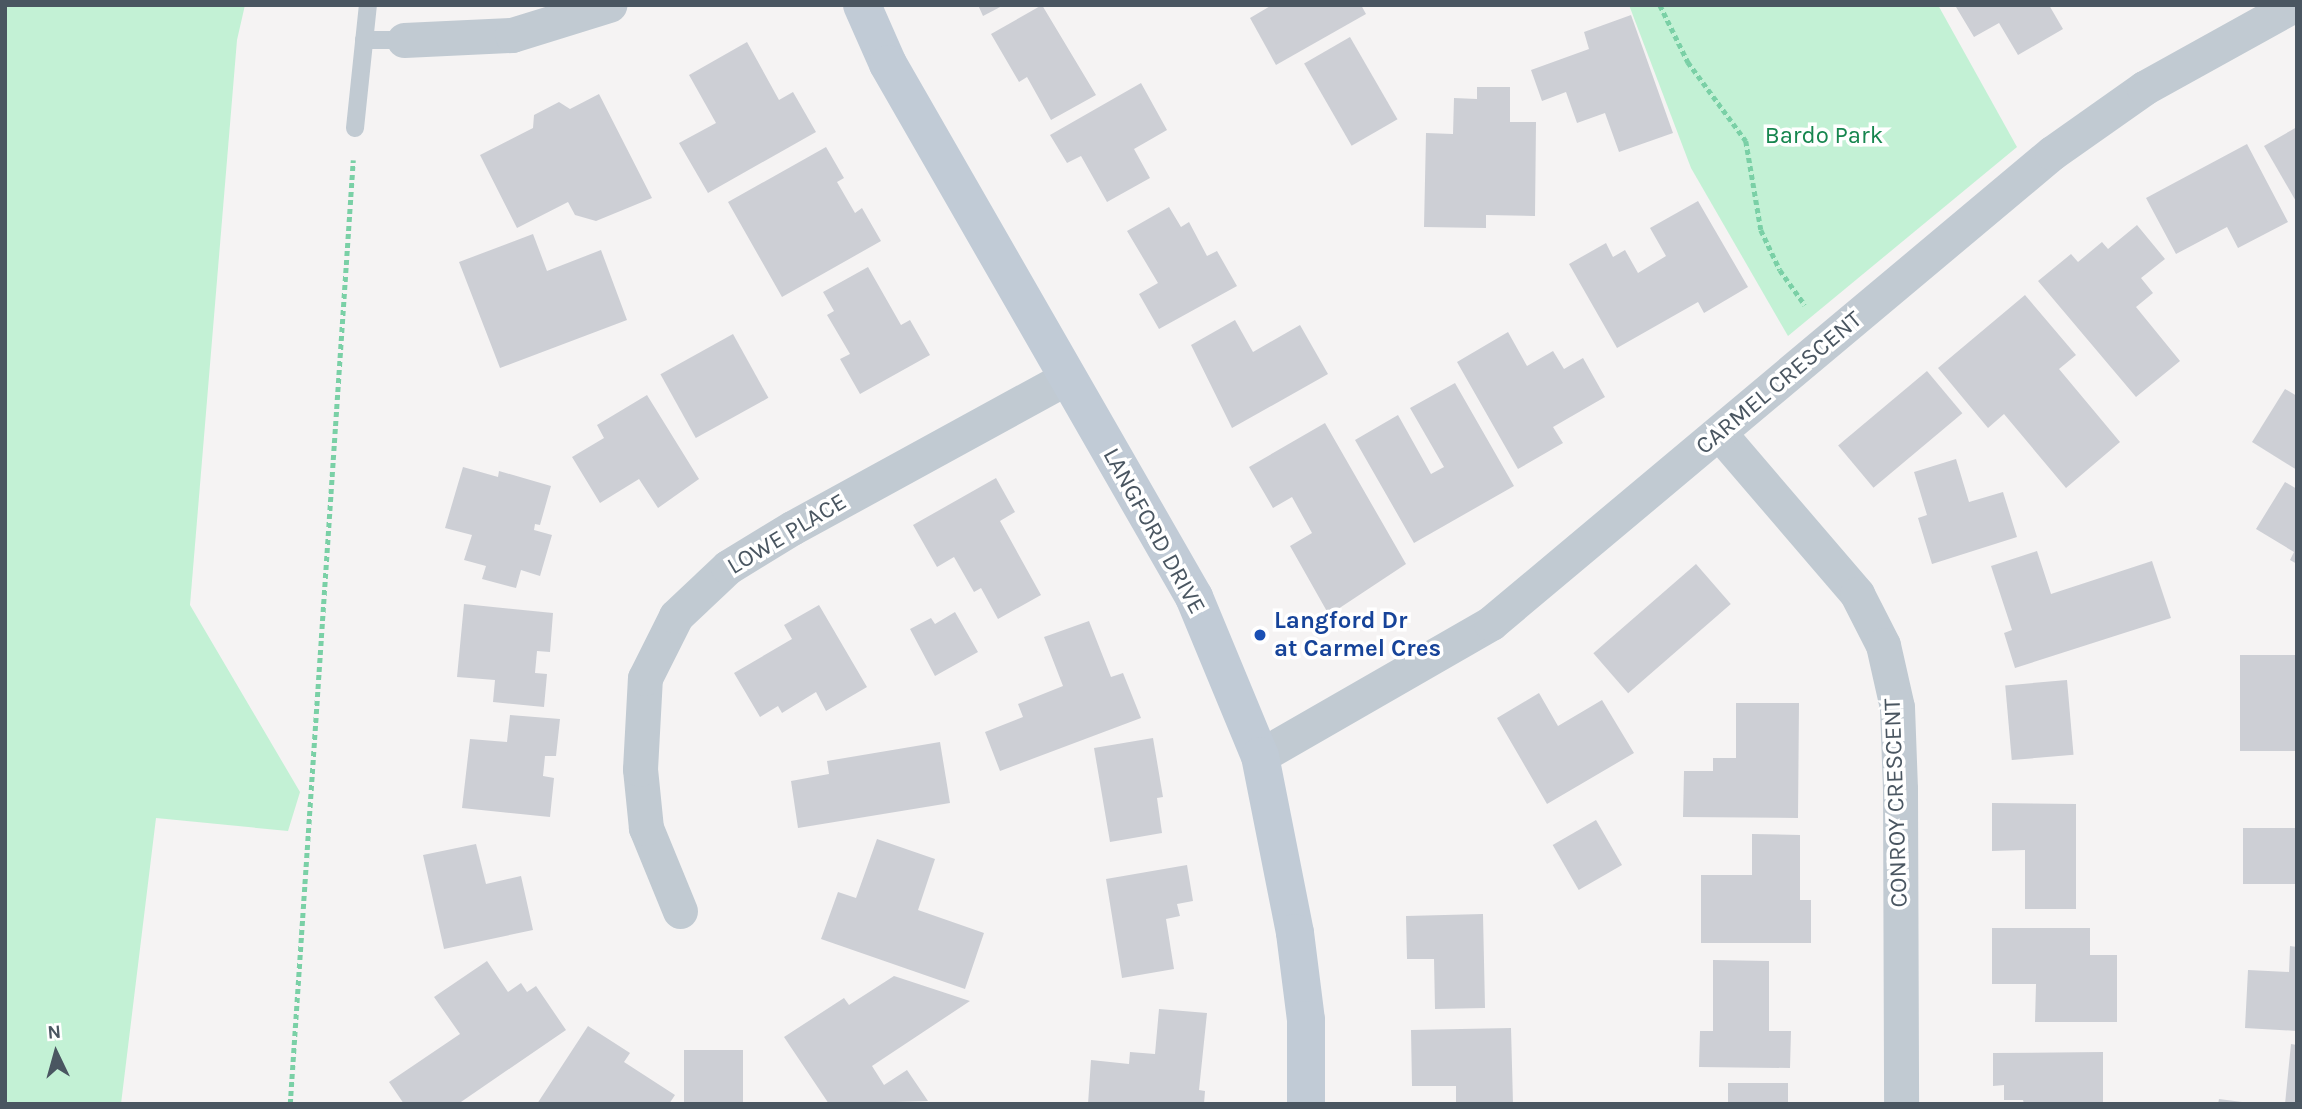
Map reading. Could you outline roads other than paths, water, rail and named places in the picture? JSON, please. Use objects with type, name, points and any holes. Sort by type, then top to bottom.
[{"type":"street","points":[[404,40],[512,36],[609,5]]},
{"type":"street","name":"LANGFORD DRIVE","points":[[863,5],[888,64],[1194,597],[1260,756],[1295,933],[1306,1020],[1307,1104]]},
{"type":"street","name":"CARMEL CRESCENT","points":[[1260,756],[1491,624],[2073,139],[2144,88],[2294,5]]},
{"type":"street","name":"LOWE PLACE","points":[[680,911],[646,828],[640,769],[645,678],[676,616],[728,567],[1068,377]]},
{"type":"street","name":"CONROY CRESCENT","points":[[1720,435],[1857,594],[1884,645],[1896,707],[1900,789],[1900,1104]]},
{"type":"lane","points":[[355,128],[368,5]]},
{"type":"lane","points":[[364,40],[404,40]]},
{"type":"place","name":"Langford Dr at Carmel Cres","points":[[1260,635]]},
{"type":"park label","name":"Bardo Park","points":[[1824,136]]}]
